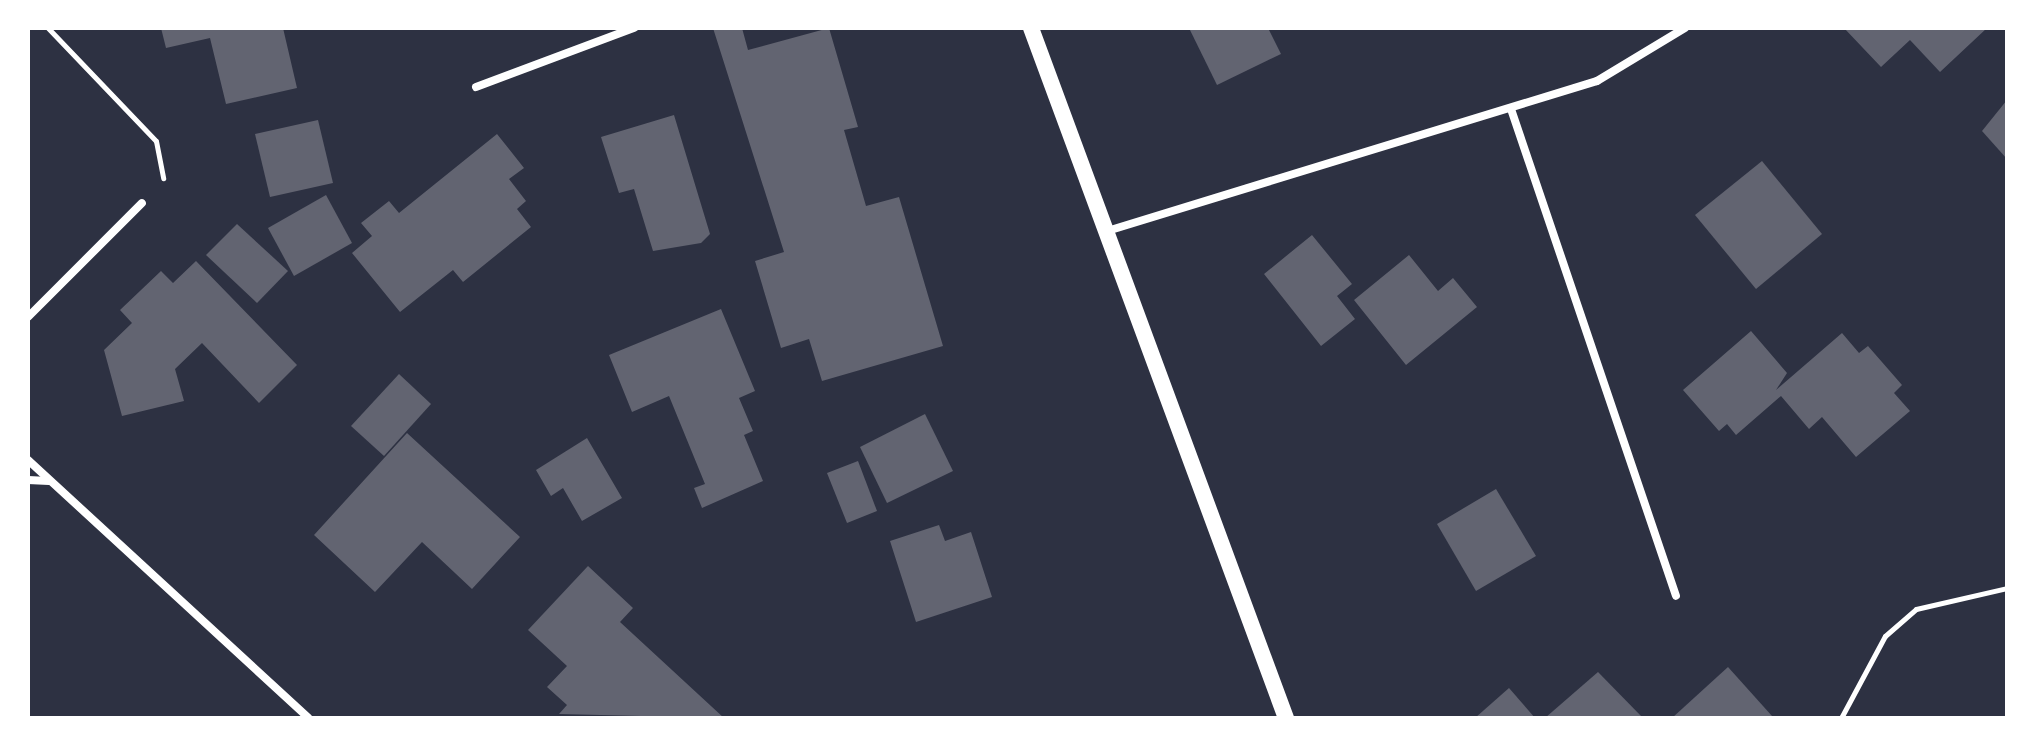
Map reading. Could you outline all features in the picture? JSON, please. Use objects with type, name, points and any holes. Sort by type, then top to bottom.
[{"type":"main road","points":[[1031,28],[1286,718]]},
{"type":"street","points":[[476,87],[614,31],[634,28]]},
{"type":"street","points":[[1104,232],[1597,81],[1685,28]]},
{"type":"street","points":[[1511,109],[1676,596]]},
{"type":"street","points":[[28,317],[142,203]]},
{"type":"street","points":[[28,460],[309,718]]},
{"type":"street","points":[[28,480],[50,481]]},
{"type":"path","points":[[48,28],[156,141],[165,170],[142,203]]},
{"type":"path","points":[[1841,718],[1885,636],[1916,609],[2007,588]]},
{"type":"building","points":[[161,28],[283,28],[297,88],[226,104],[210,38],[166,48]]},
{"type":"building","points":[[713,28],[742,28],[748,50],[829,28],[858,127],[844,130],[866,206],[899,197],[943,346],[822,381],[809,339],[781,348],[755,261],[784,252]]},
{"type":"building","points":[[1189,28],[1268,28],[1281,54],[1217,85]]},
{"type":"building","points":[[1844,28],[1987,28],[1940,72],[1910,40],[1881,67]]},
{"type":"building","points":[[2007,100],[2007,159],[1982,131]]},
{"type":"building","points":[[674,115],[710,234],[701,243],[653,251],[634,189],[619,193],[601,137]]},
{"type":"building","points":[[318,120],[333,183],[270,197],[255,134]]},
{"type":"building","points":[[497,134],[524,168],[509,179],[526,201],[517,209],[531,227],[463,282],[453,270],[400,312],[352,253],[372,236],[361,223],[389,201],[399,213]]},
{"type":"building","points":[[1762,161],[1822,234],[1756,289],[1695,215]]},
{"type":"building","points":[[326,195],[352,243],[294,276],[268,228]]},
{"type":"building","points":[[237,224],[288,271],[257,303],[206,255]]},
{"type":"building","points":[[1312,235],[1352,284],[1337,296],[1355,319],[1321,346],[1264,274]]},
{"type":"building","points":[[1409,255],[1438,291],[1453,278],[1477,307],[1406,365],[1354,300]]},
{"type":"building","points":[[196,261],[297,365],[259,403],[202,343],[175,369],[184,401],[122,416],[104,350],[132,323],[120,310],[161,271],[173,283]]},
{"type":"building","points":[[721,309],[755,391],[739,398],[753,431],[744,435],[763,481],[702,508],[694,488],[705,484],[669,396],[632,412],[609,355]]},
{"type":"building","points":[[1751,331],[1787,373],[1776,390],[1842,333],[1859,353],[1868,346],[1902,385],[1894,393],[1910,411],[1856,457],[1822,417],[1809,429],[1781,396],[1736,435],[1727,424],[1719,431],[1683,390]]},
{"type":"building","points":[[399,374],[431,404],[384,456],[351,426]]},
{"type":"building","points":[[925,414],[953,471],[887,503],[860,447]]},
{"type":"building","points":[[407,433],[520,537],[472,589],[422,542],[375,592],[314,535]]},
{"type":"building","points":[[587,438],[622,498],[582,521],[563,488],[551,496],[536,470]]},
{"type":"building","points":[[858,461],[877,511],[847,523],[827,473]]},
{"type":"building","points":[[1496,489],[1536,556],[1476,591],[1437,524]]},
{"type":"building","points":[[939,525],[945,541],[971,532],[992,597],[916,622],[890,541]]},
{"type":"building","points":[[588,566],[633,608],[620,622],[724,718],[559,714],[567,705],[547,687],[567,666],[528,630]]},
{"type":"building","points":[[1728,667],[1772,716],[1672,718]]},
{"type":"building","points":[[1598,672],[1643,718],[1545,718]]},
{"type":"building","points":[[1509,688],[1535,718],[1475,718]]}]
